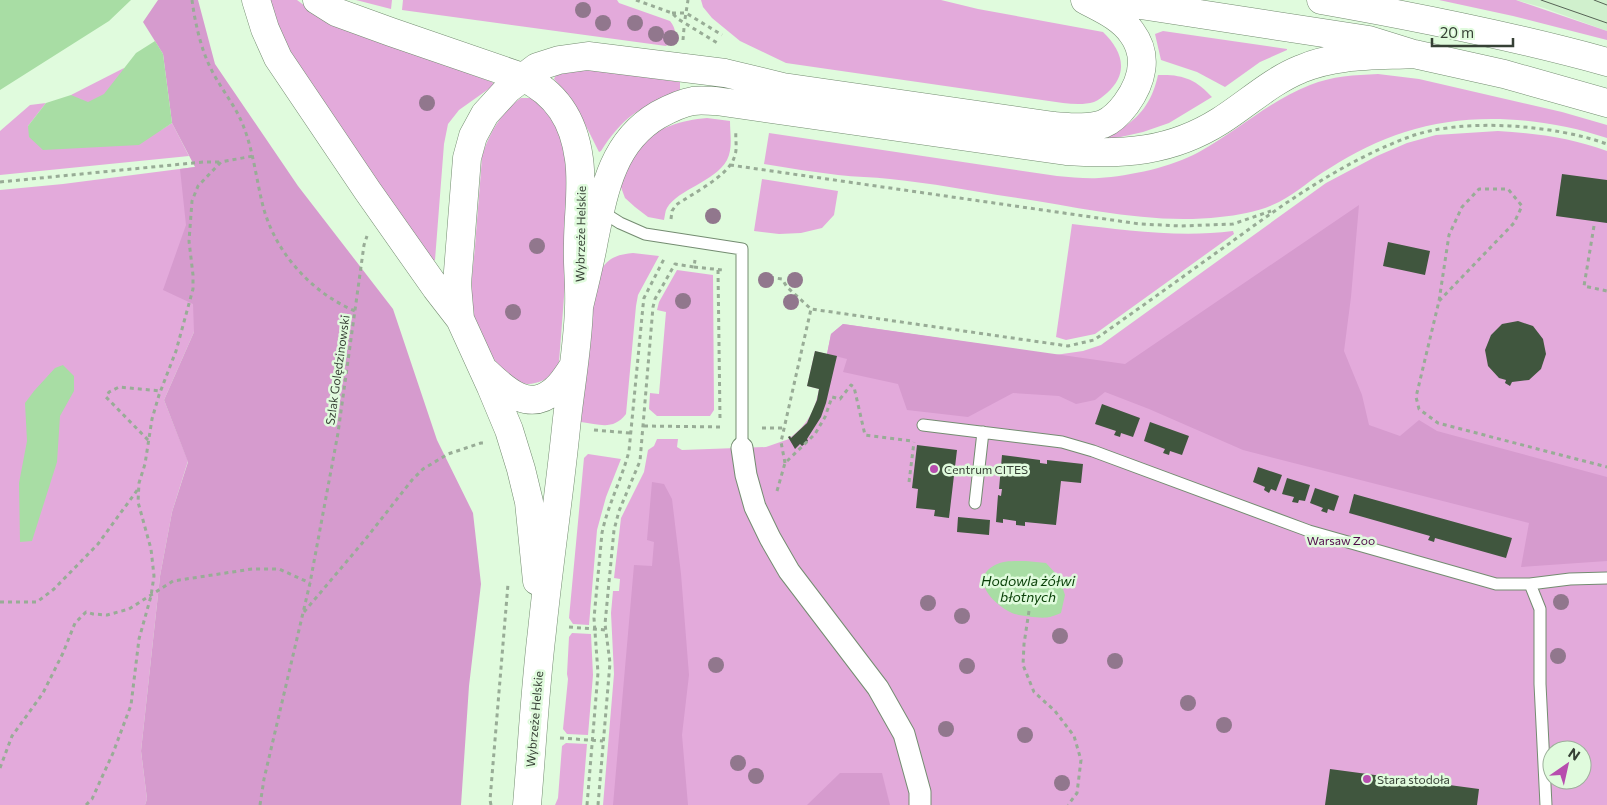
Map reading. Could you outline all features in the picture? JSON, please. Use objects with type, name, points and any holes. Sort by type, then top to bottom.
[{"type":"main road","name":"Wybrzeże Helskie","points":[[256,0],[264,29],[278,58],[372,198],[460,319],[509,430],[521,469],[554,630]]},
{"type":"main road","name":"Wybrzeże Helskie","points":[[317,0],[336,12],[538,84],[551,95],[562,109],[575,138],[580,159],[581,178],[577,245],[579,307],[554,630],[527,805]]},
{"type":"main road","points":[[460,319],[457,284],[467,158],[473,136],[485,114],[508,89],[537,67],[559,60],[588,56],[725,73],[783,87],[1054,126],[1077,128],[1096,126],[1113,118],[1123,108],[1133,95],[1140,80],[1143,67],[1140,49],[1131,31],[1120,20],[1086,0]]},
{"type":"main road","points":[[1108,0],[1369,40],[1414,54],[1504,74],[1607,103]]},
{"type":"main road","points":[[1321,0],[1418,17],[1552,46],[1607,62]]},
{"type":"main road","points":[[579,307],[600,211],[611,172],[620,152],[634,133],[652,118],[670,108],[693,101],[716,100],[1066,151],[1097,154],[1125,153],[1176,143],[1198,134],[1220,121],[1275,82],[1300,69],[1330,60],[1414,54]]},
{"type":"main road","points":[[483,369],[500,386],[514,396],[526,400],[539,400],[558,388],[573,367]]},
{"type":"street","points":[[742,438],[746,475],[755,507],[770,538],[789,571],[878,688],[904,734],[920,792],[920,805]]},
{"type":"lane","points":[[581,178],[588,196],[600,211],[620,223],[646,234],[742,249],[742,438]]},
{"type":"lane","points":[[922,425],[1062,442],[1093,451],[1309,531],[1496,584],[1530,584],[1570,579],[1607,578]]},
{"type":"lane","points":[[975,503],[983,432]]},
{"type":"lane","points":[[1530,584],[1540,609],[1540,684],[1546,805]]},
{"type":"path","name":"Szlak Golędzinowski","points":[[192,0],[202,47],[211,70],[237,112],[244,128],[253,156],[262,204],[271,229],[281,248],[316,288],[344,307],[355,311],[338,433],[310,583],[264,779],[260,805]]},
{"type":"path","points":[[636,0],[672,13],[686,13],[722,35]]},
{"type":"path","points":[[685,19],[688,0]]},
{"type":"path","points":[[672,13],[678,20],[725,47]]},
{"type":"path","points":[[671,220],[672,211],[676,205],[722,174],[730,165],[736,150],[737,122]]},
{"type":"path","points":[[598,805],[610,663],[606,616],[614,530],[619,511],[640,461],[653,307],[655,299],[675,264],[782,279],[787,287],[811,309],[1068,346],[1094,340],[1277,209],[1320,181],[1365,156],[1410,136],[1440,129],[1504,126],[1535,127],[1592,138],[1607,144]]},
{"type":"path","points":[[0,182],[203,162],[221,162],[253,156]]},
{"type":"path","points":[[86,805],[92,799],[114,753],[131,706],[138,639],[151,596],[154,576],[151,549],[138,502],[139,488],[152,419],[176,352],[193,289],[189,241],[192,202],[198,186],[221,162]]},
{"type":"path","points":[[730,165],[1140,224],[1181,226],[1233,224],[1277,209]]},
{"type":"path","points":[[1439,301],[1514,223],[1522,206],[1508,189],[1479,189],[1462,208],[1449,235],[1439,301],[1416,397],[1419,409],[1438,423],[1607,467]]},
{"type":"path","points":[[1594,226],[1584,286],[1607,291]]},
{"type":"path","points":[[355,311],[364,245]]},
{"type":"path","points":[[587,805],[598,673],[594,618],[602,533],[610,503],[625,468],[629,451],[644,298],[665,256]]},
{"type":"path","points":[[694,267],[696,260]]},
{"type":"path","points":[[718,270],[720,427]]},
{"type":"path","points":[[811,309],[781,442],[786,464],[815,434],[825,417],[832,397],[840,399],[851,385],[854,387],[865,435],[905,440]]},
{"type":"path","points":[[149,440],[106,397],[109,392],[119,387],[161,390]]},
{"type":"path","points":[[644,426],[720,427],[742,438],[784,428]]},
{"type":"path","points":[[588,430],[630,434]]},
{"type":"path","points":[[909,482],[914,441]]},
{"type":"path","points":[[304,613],[423,469],[448,454],[481,443]]},
{"type":"path","points":[[0,602],[37,602],[54,589],[98,544],[139,488]]},
{"type":"path","points":[[0,768],[12,736],[43,693],[63,653],[75,623],[86,612],[107,615],[129,609],[173,581],[252,569],[279,569],[310,583]]},
{"type":"path","points":[[491,805],[508,577]]},
{"type":"path","points":[[1029,611],[1023,665],[1034,692],[1055,711],[1074,736],[1081,760],[1076,793],[1068,805]]},
{"type":"path","points":[[554,630],[606,630]]},
{"type":"path","points":[[556,738],[603,741]]},
{"type":"shaded area","points":[[158,0],[198,0],[215,64],[298,186],[393,309],[437,440],[473,513],[481,584],[469,686],[461,805],[145,805],[147,799],[141,751],[160,576],[172,512],[188,462],[164,400],[194,332],[193,304],[163,290],[186,225],[180,169],[195,167],[172,123],[163,54],[143,22]]},
{"type":"shaded area","points":[[1516,0],[1607,0],[1607,31],[1544,8]]},
{"type":"shaded area","points":[[1359,205],[1344,351],[1362,395],[1369,425],[1400,436],[1419,420],[1437,431],[1607,477],[1607,561],[1521,567],[1529,523],[1243,450],[1105,392],[1095,400],[1076,404],[1059,396],[1013,393],[968,417],[907,410],[898,384],[843,372],[847,359],[827,354],[831,334],[843,324],[1125,364]]},
{"type":"shaded area","points":[[652,482],[664,484],[672,499],[681,574],[689,675],[682,735],[688,805],[613,805],[634,565],[652,566],[654,542],[647,540]]},
{"type":"shaded area","points":[[840,773],[882,773],[890,805],[807,805]]},
{"type":"green space","points":[[269,0],[297,0],[325,21],[494,84],[459,110],[448,124],[444,144],[435,260],[432,261],[288,51]]},
{"type":"green space","points":[[356,0],[392,0],[391,9]]},
{"type":"green space","points":[[403,0],[617,0],[619,3],[670,21],[675,35],[666,46],[402,10]]},
{"type":"green space","points":[[701,0],[941,0],[978,9],[1103,32],[1110,39],[1119,54],[1121,70],[1119,78],[1107,93],[1094,102],[1078,104],[786,63],[740,41],[712,18],[703,7]]},
{"type":"green space","points":[[1439,0],[1516,0],[1607,31],[1607,40],[1513,16]]},
{"type":"green space","points":[[1163,31],[1287,50],[1260,62],[1225,87],[1197,72],[1161,60],[1155,34]]},
{"type":"green space","points":[[124,68],[117,95],[90,128],[71,95]]},
{"type":"green space","points":[[587,69],[680,82],[680,95],[654,103],[634,114],[616,130],[599,152],[574,104],[554,79],[556,75]]},
{"type":"green space","points":[[1378,74],[1419,79],[1562,112],[1607,125],[1607,138],[1558,125],[1506,119],[1454,121],[1429,125],[1395,135],[1357,152],[1272,205],[1235,215],[1194,219],[1168,219],[1115,214],[921,183],[838,175],[764,164],[769,133],[1057,176],[1078,178],[1111,177],[1150,170],[1199,152],[1281,99],[1310,85],[1335,78]]},
{"type":"green space","points":[[1158,75],[1174,75],[1188,79],[1200,86],[1212,97],[1169,123],[1143,132],[1094,143],[899,112],[1124,127],[1137,117],[1146,105]]},
{"type":"green space","points":[[521,98],[532,98],[546,108],[568,150],[568,245],[559,362],[550,376],[531,384],[513,379],[496,362],[485,344],[477,325],[471,300],[482,156],[497,124],[507,110]]},
{"type":"green space","points":[[46,103],[28,126],[161,130],[172,123],[189,156],[0,175],[0,131],[30,105]]},
{"type":"green space","points":[[707,118],[730,121],[731,146],[727,160],[721,168],[706,180],[672,201],[666,209],[664,220],[648,217],[625,198],[619,182],[631,154],[643,140],[660,130],[679,123]]},
{"type":"green space","name":"Warsaw Zoo","points":[[1498,131],[1567,139],[1607,151],[1607,805],[603,805],[614,674],[611,613],[613,591],[619,591],[620,579],[614,578],[621,518],[644,472],[648,450],[654,446],[657,439],[678,439],[677,447],[682,450],[766,447],[789,439],[788,437],[797,432],[806,422],[815,404],[819,389],[807,386],[815,351],[827,354],[831,334],[843,324],[1055,355],[1083,351],[1101,345],[1326,183],[1377,156],[1407,143],[1436,135]]},
{"type":"green space","points":[[195,167],[194,332],[164,400],[188,461],[172,512],[160,576],[141,751],[147,799],[145,805],[0,805],[0,190]]},
{"type":"green space","points":[[762,179],[838,191],[834,215],[822,228],[801,233],[779,234],[754,231]]},
{"type":"green space","points":[[1072,224],[1152,232],[1193,234],[1233,231],[1234,234],[1095,334],[1066,340],[1056,337]]},
{"type":"green space","points":[[625,254],[659,256],[638,295],[626,414],[611,425],[581,422],[595,282],[609,261]]},
{"type":"green space","points":[[677,270],[713,275],[714,410],[710,416],[657,416],[649,409],[650,393],[659,394],[666,312],[657,310],[659,302]]},
{"type":"green space","points":[[588,454],[621,459],[606,497],[597,530],[589,625],[573,624],[569,618],[584,458]]},
{"type":"green space","points":[[572,633],[591,634],[593,675],[588,735],[567,734],[563,729],[568,679],[569,637]]},
{"type":"green space","points":[[566,743],[587,744],[582,805],[555,805],[558,798],[562,746]]},
{"type":"water","points":[[0,0],[131,0],[109,21],[0,90]]},
{"type":"water","points":[[155,41],[163,54],[172,123],[139,145],[43,150],[29,137],[28,126],[46,103],[71,95],[88,102],[104,94],[136,53]]},
{"type":"water","points":[[63,365],[74,376],[74,391],[60,416],[57,462],[32,541],[20,542],[19,483],[27,441],[25,403],[55,368]]},
{"type":"water","name":"Hodowla żółwi błotnych","points":[[1026,561],[1046,563],[1059,577],[1065,595],[1061,613],[1042,618],[1015,614],[998,604],[987,591],[984,577],[987,571],[1002,562]]},
{"type":"building","points":[[1562,174],[1607,180],[1607,223],[1556,216]]},
{"type":"building","points":[[1388,242],[1430,251],[1425,275],[1383,266]]},
{"type":"building","points":[[1518,321],[1533,326],[1543,339],[1546,354],[1541,369],[1529,380],[1512,382],[1510,386],[1505,383],[1506,380],[1499,378],[1488,366],[1485,350],[1491,335],[1502,324]]},
{"type":"building","points":[[815,351],[837,356],[821,417],[807,439],[808,441],[802,446],[800,444],[795,449],[788,437],[790,436],[791,438],[807,423],[817,400],[819,389],[807,386]]},
{"type":"building","points":[[1102,404],[1140,418],[1133,437],[1121,433],[1120,437],[1114,435],[1116,431],[1095,424]]},
{"type":"building","points":[[1150,422],[1189,436],[1182,455],[1170,451],[1169,455],[1163,453],[1165,449],[1144,441]]},
{"type":"building","name":"Centrum CITES","points":[[917,445],[957,450],[949,518],[934,516],[935,510],[916,508],[918,489],[912,488]]},
{"type":"building","points":[[1002,455],[1040,460],[1040,463],[1047,464],[1047,460],[1083,464],[1081,483],[1061,481],[1056,525],[1025,522],[1025,526],[1016,525],[1016,521],[1003,519],[1003,523],[996,522],[998,495],[1001,496],[1002,489],[999,489]]},
{"type":"building","points":[[1258,467],[1282,475],[1276,491],[1271,489],[1269,493],[1264,490],[1265,487],[1253,482]]},
{"type":"building","points":[[1287,478],[1310,485],[1305,501],[1292,502],[1294,497],[1282,494]]},
{"type":"building","points":[[1315,488],[1339,496],[1334,511],[1328,509],[1327,513],[1321,511],[1323,508],[1310,503]]},
{"type":"building","points":[[1354,494],[1512,538],[1506,558],[1435,538],[1434,542],[1428,540],[1430,536],[1349,513]]},
{"type":"building","points":[[958,517],[990,520],[989,535],[957,532]]},
{"type":"building","name":"Stara stodoła","points":[[1330,769],[1479,789],[1477,805],[1325,805]]},
{"type":"tram line","points":[[1541,0],[1607,23]]},
{"type":"tram line","points":[[1594,0],[1607,5]]},
{"type":"place","name":"Centrum CITES","points":[[934,469]]},
{"type":"place","name":"Stara stodoła","points":[[1367,779]]}]
